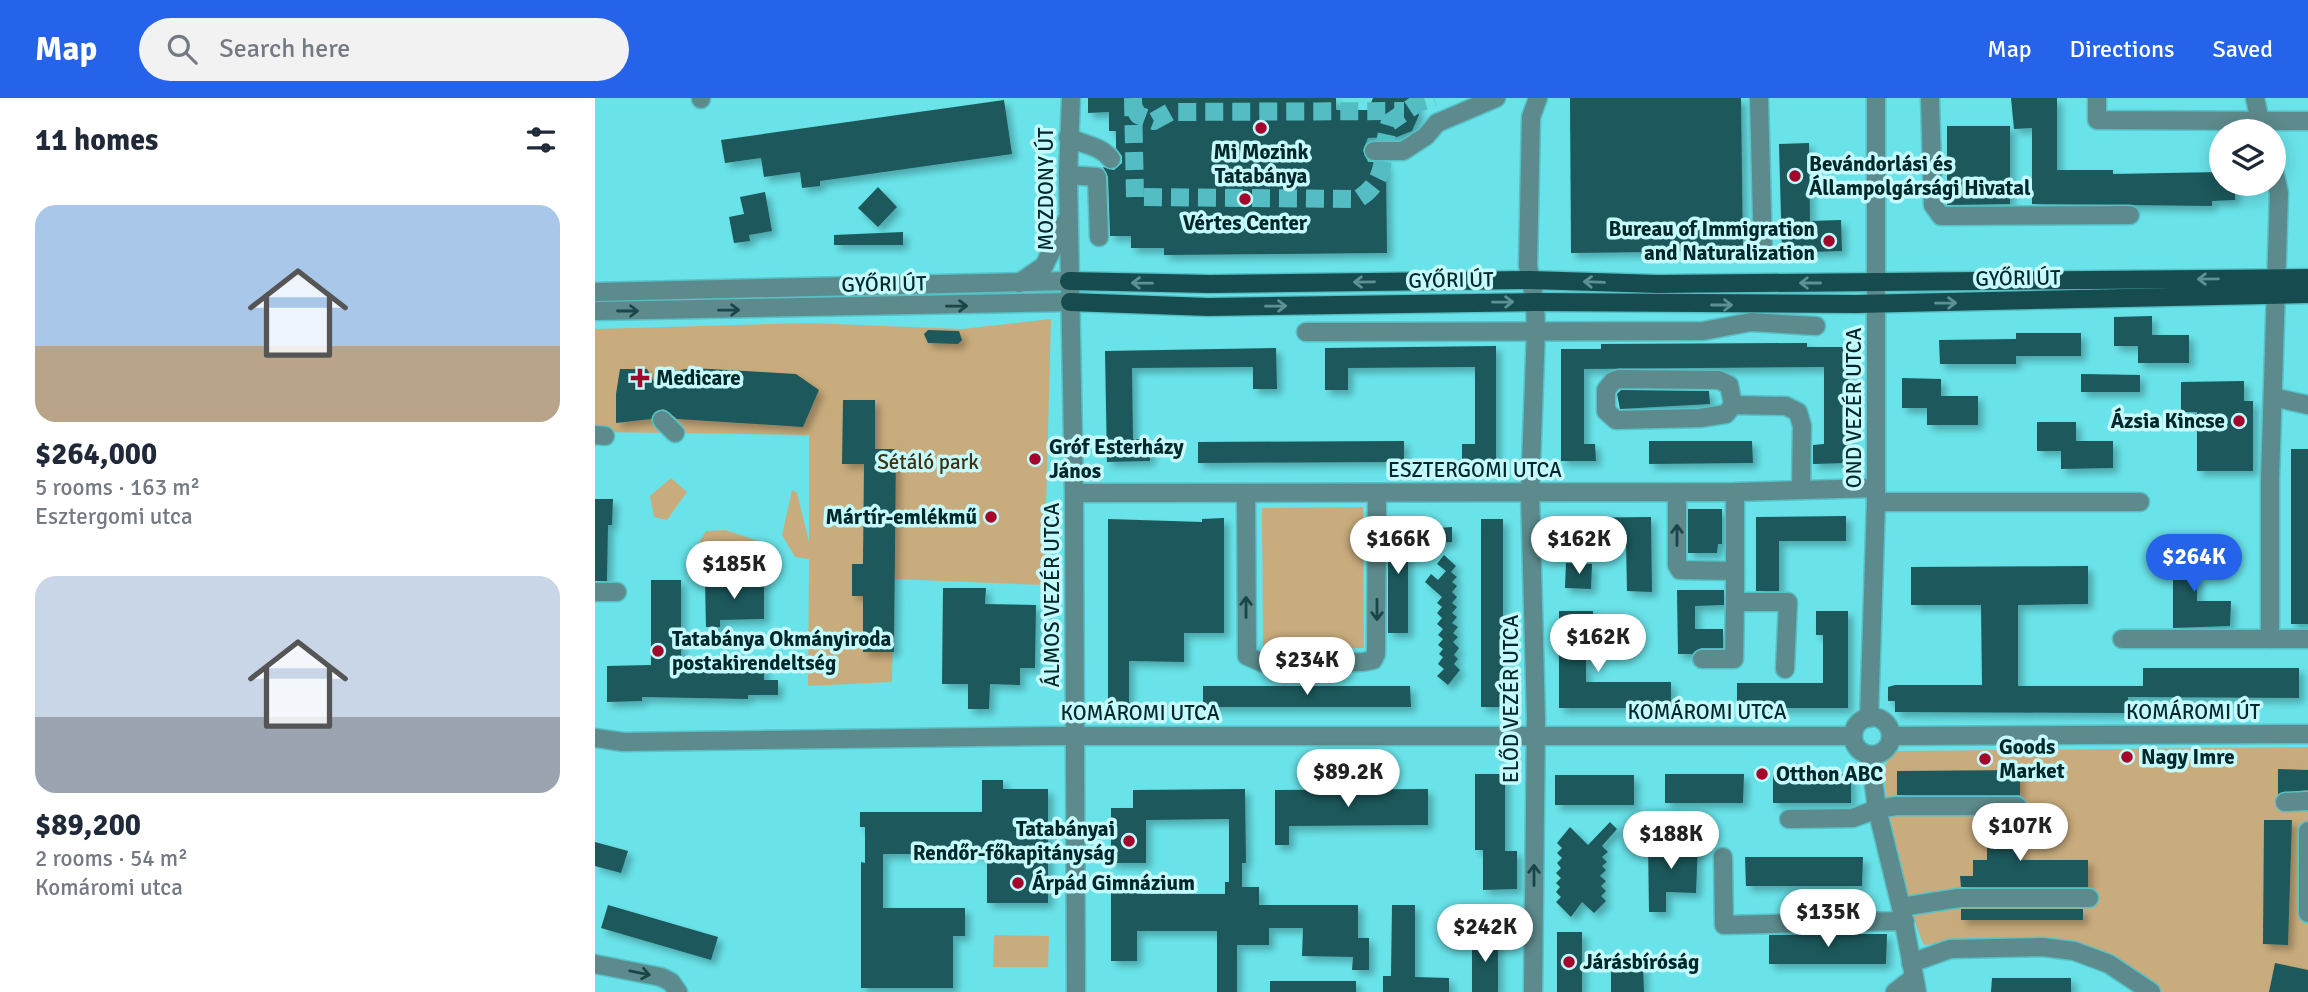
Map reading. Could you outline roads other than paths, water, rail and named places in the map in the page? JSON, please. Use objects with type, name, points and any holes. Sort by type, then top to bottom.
[{"type":"main road","name":"GYŐRI ÚT","points":[[1070,302],[1208,307],[1535,302],[1878,304],[2276,286],[2308,278]]},
{"type":"main road","name":"GYŐRI ÚT","points":[[1069,281],[1210,284],[1530,280],[1658,284],[1878,282],[2276,286],[2308,294]]},
{"type":"street","name":"MOZDONY ÚT","points":[[1069,281],[1067,166],[1075,141],[1071,98]]},
{"type":"street","points":[[1374,151],[1403,151],[1426,136],[1437,123],[1496,98]]},
{"type":"street","name":"ELŐD VEZÉR UTCA","points":[[1534,992],[1535,736],[1530,493],[1536,329],[1535,302],[1528,266],[1531,117],[1538,98]]},
{"type":"street","points":[[1759,98],[1763,253]]},
{"type":"street","name":"OND VEZÉR UTCA","points":[[1869,718],[1876,495],[1876,98]]},
{"type":"street","points":[[1930,98],[1933,205],[1941,216],[2130,215]]},
{"type":"street","points":[[2097,98],[2097,120],[2209,125]]},
{"type":"street","points":[[2255,98],[2259,119]]},
{"type":"street","points":[[2286,124],[2308,121]]},
{"type":"street","points":[[1075,141],[1100,149],[1111,159]]},
{"type":"street","points":[[1067,166],[1095,176],[1098,180],[1100,237]]},
{"type":"street","points":[[2270,639],[2279,196]]},
{"type":"street","points":[[1019,283],[1044,266],[1068,215]]},
{"type":"street","name":"GYŐRI ÚT","points":[[595,292],[1069,281]]},
{"type":"street","name":"ÁLMOS VEZÉR UTCA","points":[[1069,281],[1075,493],[1076,992]]},
{"type":"street","name":"GYŐRI ÚT","points":[[595,311],[1070,302]]},
{"type":"street","points":[[1306,332],[1536,329],[1703,331],[1751,322],[1816,326]]},
{"type":"street","points":[[1619,379],[1719,380],[1729,385],[1733,405],[1726,414],[1700,418],[1616,420],[1606,411],[1606,390],[1613,381],[1619,379]]},
{"type":"street","points":[[2273,397],[2308,405]]},
{"type":"street","points":[[1733,405],[1786,406],[1798,412],[1802,426],[1801,490]]},
{"type":"street","name":"ESZTERGOMI UTCA","points":[[1075,493],[1801,490],[1876,495],[2140,502]]},
{"type":"street","points":[[1677,492],[1677,565],[1680,570],[1735,571]]},
{"type":"street","points":[[1702,659],[1734,659],[1735,492]]},
{"type":"street","points":[[1246,493],[1247,656],[1263,663],[1351,663],[1373,660],[1376,654],[1377,493]]},
{"type":"street","points":[[595,592],[617,592]]},
{"type":"street","points":[[1735,602],[1788,602],[1785,669]]},
{"type":"street","points":[[2122,639],[2308,639]]},
{"type":"street","points":[[1869,718],[1882,720],[1891,736],[1887,748],[1870,755],[1858,748],[1853,736],[1858,724],[1869,718]]},
{"type":"street","name":"KOMÁROMI ÚT","points":[[1891,736],[2308,734]]},
{"type":"street","name":"KOMÁROMI UTCA","points":[[595,738],[623,742],[1075,736],[1853,736]]},
{"type":"street","points":[[1870,755],[1877,809],[1903,914],[1914,978]]},
{"type":"street","points":[[2285,802],[2308,802]]},
{"type":"street","points":[[1789,819],[1853,818],[1877,809],[1896,806],[2017,806]]},
{"type":"street","points":[[2308,831],[2308,913]]},
{"type":"street","points":[[1723,857],[1724,925],[1903,914],[1959,898],[2089,898]]},
{"type":"street","points":[[1895,992],[1950,949],[2042,947],[2074,951],[2109,964],[2151,992]]},
{"type":"street","points":[[595,964],[661,977],[671,982],[678,992]]},
{"type":"tunnel","points":[[1133,98],[1135,197],[1358,199],[1368,191],[1380,174],[1390,122],[1418,103],[1434,98]]},
{"type":"tunnel","points":[[1133,106],[1138,115],[1154,121],[1170,112],[1404,111]]},
{"type":"place","name":"Mi Mozink Tatabánya","points":[[1261,128]]},
{"type":"place","name":"Bevándorlási és Állampolgársági Hivatal","points":[[1795,176]]},
{"type":"place","name":"Vértes Center","points":[[1245,199]]},
{"type":"place","name":"Bureau of Immigration and Naturalization","points":[[1829,241]]},
{"type":"place","name":"Medicare","points":[[640,378]]},
{"type":"place","name":"Ázsia Kincse","points":[[2239,421]]},
{"type":"place","name":"Gróf Esterházy János","points":[[1035,459]]},
{"type":"place","name":"Mártír-emlékmű","points":[[991,517]]},
{"type":"place","name":"Tatabánya Okmányiroda postakirendeltség","points":[[658,651]]},
{"type":"place","name":"Nagy Imre","points":[[2127,757]]},
{"type":"place","name":"Goods Market","points":[[1985,759]]},
{"type":"place","name":"Otthon ABC","points":[[1762,774]]},
{"type":"place","name":"Tatabányai Rendőr-főkapitányság","points":[[1129,841]]},
{"type":"place","name":"Árpád Gimnázium","points":[[1018,883]]},
{"type":"place","name":"Járásbíróság","points":[[1569,962]]},
{"type":"park label","name":"Sétáló park","points":[[928,462]]}]
